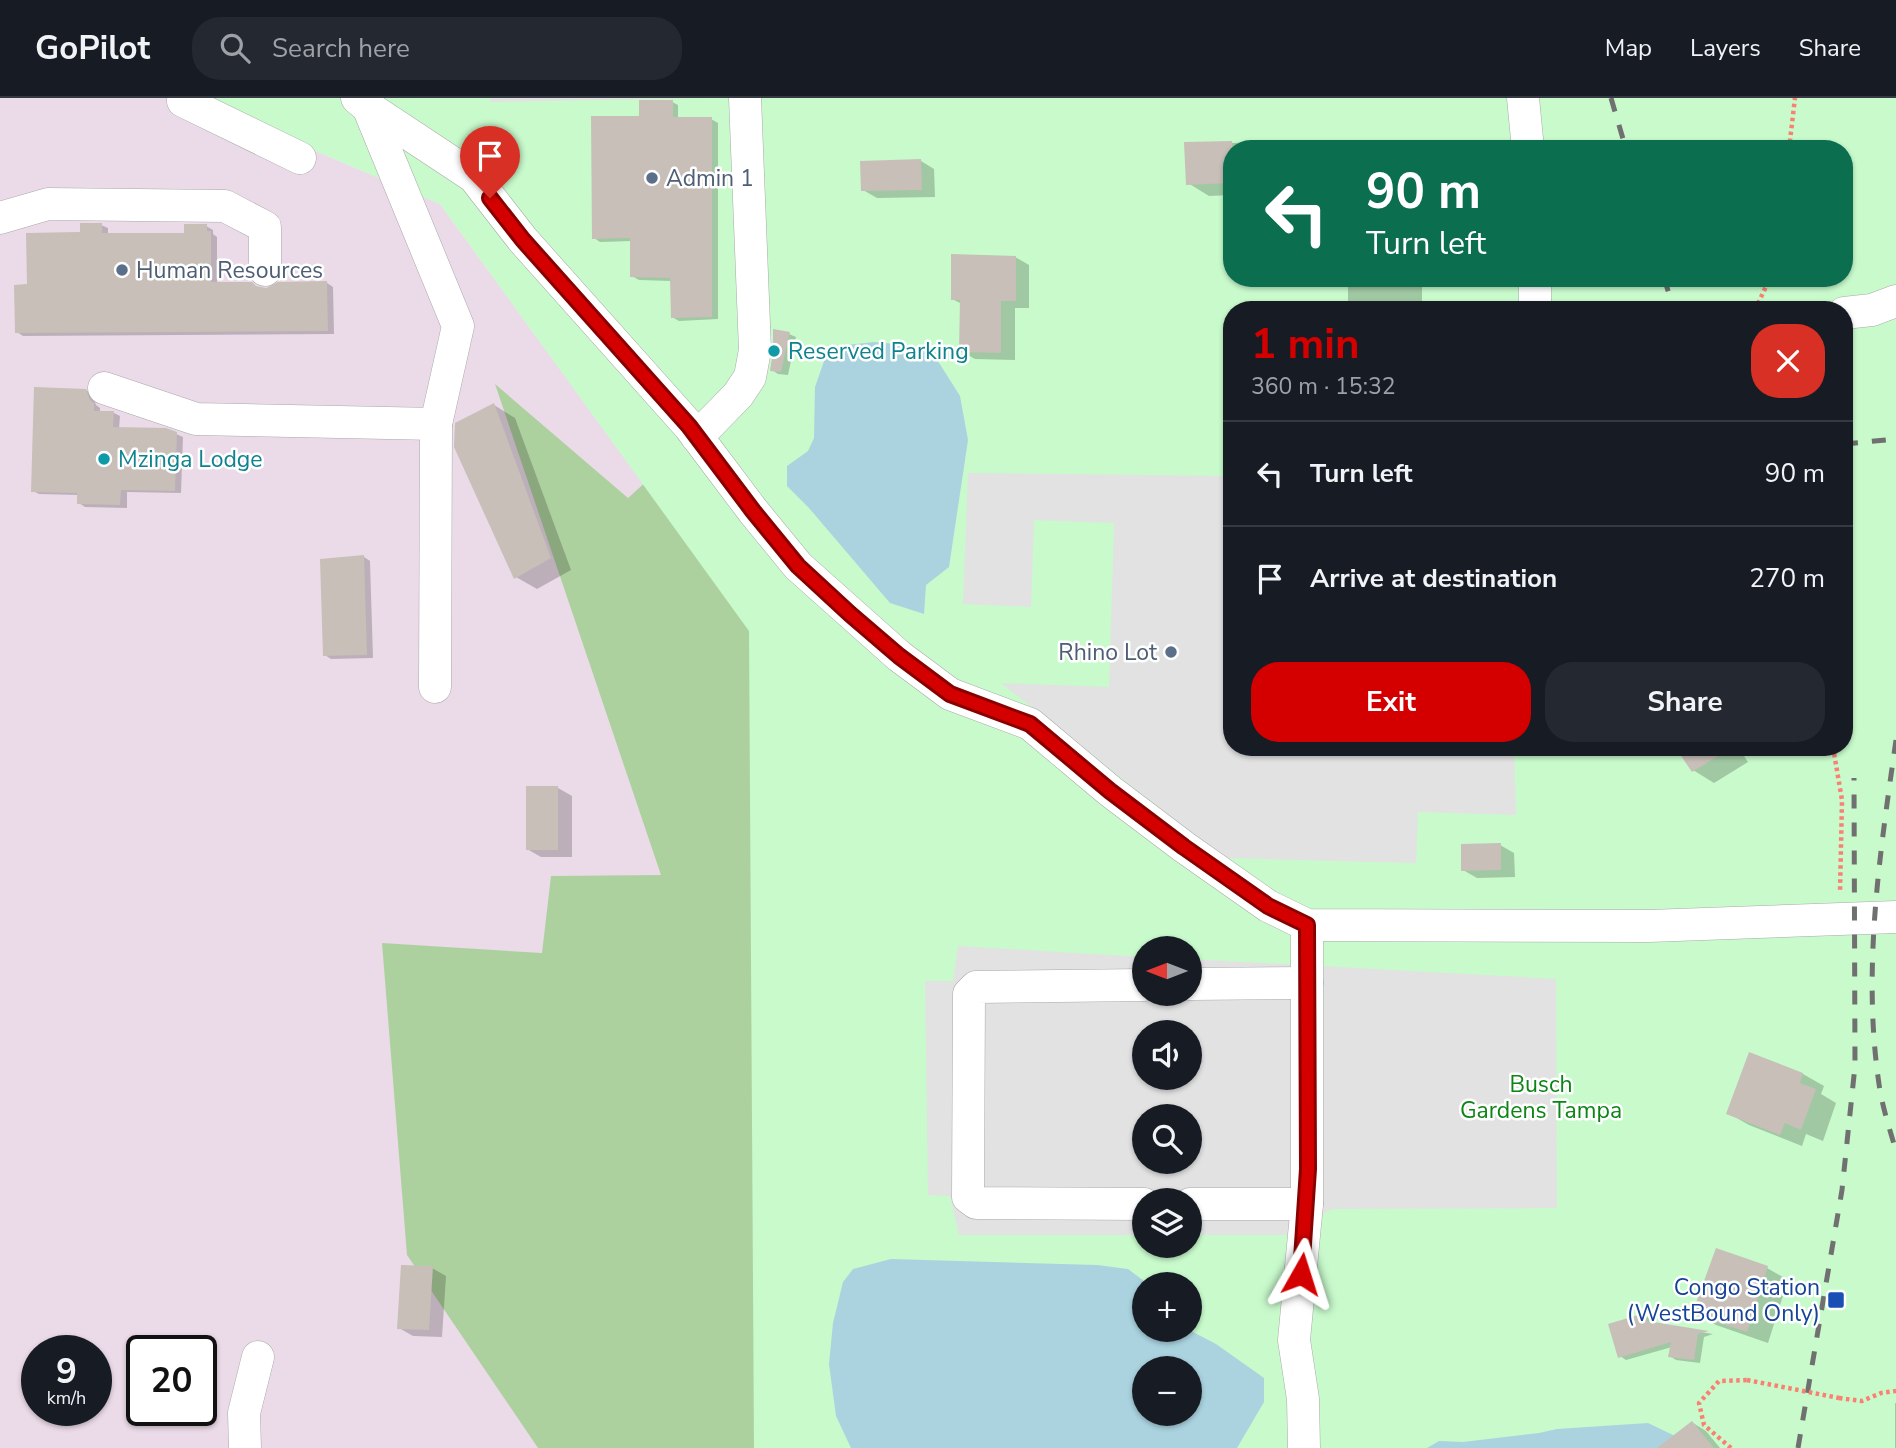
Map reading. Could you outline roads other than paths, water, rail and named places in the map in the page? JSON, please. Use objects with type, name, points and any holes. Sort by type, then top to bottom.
[{"type":"lane","points":[[697,437],[738,396],[750,377],[755,350],[745,98]]},
{"type":"lane","points":[[1523,98],[1527,140]]},
{"type":"lane","points":[[178,99],[300,158]]},
{"type":"lane","points":[[363,103],[474,177],[523,240],[697,437],[798,566],[899,656],[950,694],[1030,724],[1110,791],[1268,906],[1307,925],[1648,926],[1896,917]]},
{"type":"lane","points":[[363,103],[458,326],[436,424],[435,687]]},
{"type":"lane","points":[[0,218],[48,204],[225,206],[265,227],[265,270]]},
{"type":"lane","points":[[1853,312],[1872,310],[1896,301]]},
{"type":"lane","points":[[104,388],[196,419],[436,424]]},
{"type":"lane","points":[[1304,1448],[1303,1399],[1294,1340],[1307,1204],[1307,925]]},
{"type":"lane","points":[[1202,984],[1307,983]]},
{"type":"lane","points":[[1132,985],[976,987],[969,995],[968,1197],[976,1203],[1132,1204]]},
{"type":"lane","points":[[1202,1204],[1307,1204]]},
{"type":"lane","points":[[245,1448],[244,1413],[258,1357]]},
{"type":"water","points":[[874,342],[929,347],[960,396],[968,440],[949,567],[926,585],[924,614],[890,603],[787,486],[787,466],[808,451],[814,438],[815,387],[829,347]]},
{"type":"water","points":[[891,1259],[1097,1265],[1128,1269],[1132,1272],[1132,1342],[1202,1342],[1202,1337],[1264,1378],[1264,1402],[1237,1448],[851,1448],[836,1416],[829,1364],[833,1323],[843,1282],[853,1269]]},
{"type":"water","points":[[1648,1423],[1675,1436],[1683,1448],[1427,1448],[1439,1441],[1463,1442],[1557,1429]]},
{"type":"railway","points":[[1611,98],[1623,140]]},
{"type":"railway","points":[[1667,287],[1671,301]]},
{"type":"railway","points":[[1853,443],[1896,439]]},
{"type":"railway","points":[[1896,740],[1879,868],[1872,998],[1879,1084],[1896,1151]]},
{"type":"railway","points":[[1798,1448],[1842,1190],[1855,1066],[1854,778]]},
{"type":"place","name":"Admin 1","points":[[652,178]]},
{"type":"place","name":"Human Resources","points":[[122,270]]},
{"type":"place","name":"Reserved Parking","points":[[774,351]]},
{"type":"place","name":"Mzinga Lodge","points":[[104,459]]},
{"type":"place","name":"Rhino Lot","points":[[1171,652]]},
{"type":"place","name":"Congo Station (WestBound Only)","points":[[1836,1300]]},
{"type":"park label","name":"Busch Gardens Tampa","points":[[1541,1097]]}]
